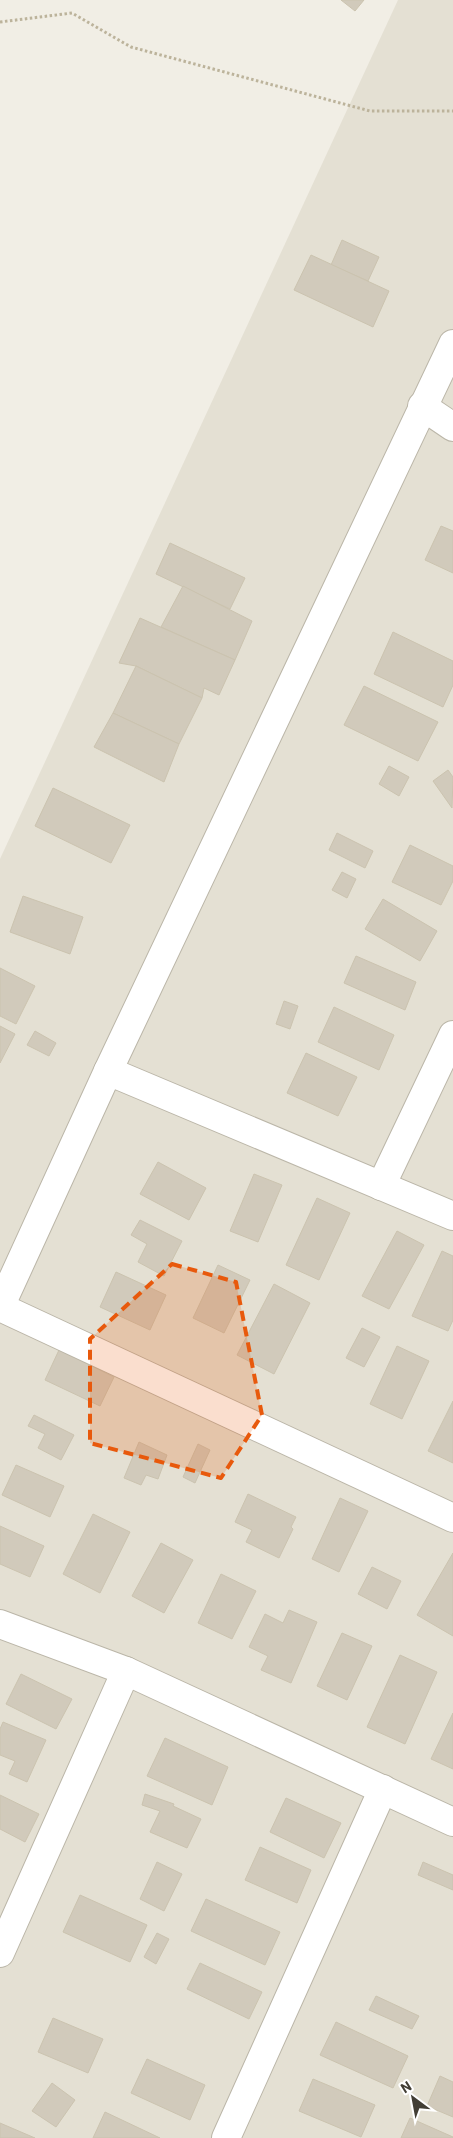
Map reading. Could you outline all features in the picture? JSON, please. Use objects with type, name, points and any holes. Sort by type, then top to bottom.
[{"type":"street","points":[[453,344],[108,1070],[0,1307],[453,1518]]},
{"type":"street","points":[[422,406],[453,427]]},
{"type":"street","points":[[381,1186],[453,1035]]},
{"type":"street","points":[[108,1070],[453,1216]]},
{"type":"street","points":[[0,1624],[126,1671],[453,1822]]},
{"type":"street","points":[[0,1953],[126,1671]]},
{"type":"street","points":[[226,2138],[383,1789]]},
{"type":"path","points":[[0,22],[72,13],[131,47],[370,111],[453,111]]},
{"type":"highlighted area","points":[[172,1264],[236,1282],[262,1415],[221,1478],[90,1443],[90,1339]]},
{"type":"shaded area","points":[[398,0],[453,0],[453,2138],[0,2138],[0,859]]},
{"type":"building","points":[[341,0],[364,0],[355,11]]},
{"type":"building","points":[[342,240],[379,257],[368,281],[331,265]]},
{"type":"building","points":[[311,255],[389,291],[373,327],[294,290]]},
{"type":"building","points":[[441,526],[453,531],[453,573],[425,560]]},
{"type":"building","points":[[170,543],[245,578],[230,609],[156,574]]},
{"type":"building","points":[[183,586],[252,621],[235,660],[161,627]]},
{"type":"building","points":[[140,618],[235,660],[219,695],[204,688],[202,698],[136,666],[119,663]]},
{"type":"building","points":[[393,632],[453,661],[453,685],[443,707],[374,674]]},
{"type":"building","points":[[136,666],[202,698],[179,744],[113,713]]},
{"type":"building","points":[[364,686],[438,722],[418,761],[344,725]]},
{"type":"building","points":[[113,713],[179,744],[164,782],[94,747]]},
{"type":"building","points":[[389,766],[409,777],[399,796],[379,784]]},
{"type":"building","points":[[448,770],[453,777],[452,808],[433,781]]},
{"type":"building","points":[[53,788],[130,825],[111,863],[35,826]]},
{"type":"building","points":[[337,833],[373,851],[365,868],[329,850]]},
{"type":"building","points":[[410,845],[453,866],[453,881],[441,905],[392,882]]},
{"type":"building","points":[[342,872],[356,879],[347,898],[332,890]]},
{"type":"building","points":[[23,896],[83,917],[70,954],[10,932]]},
{"type":"building","points":[[383,899],[437,931],[420,961],[365,929]]},
{"type":"building","points":[[356,956],[416,982],[405,1010],[344,983]]},
{"type":"building","points":[[0,968],[35,986],[16,1024],[0,1016]]},
{"type":"building","points":[[284,1001],[298,1006],[290,1029],[276,1024]]},
{"type":"building","points":[[334,1007],[394,1035],[379,1070],[318,1042]]},
{"type":"building","points":[[0,1026],[15,1034],[0,1063]]},
{"type":"building","points":[[35,1031],[56,1043],[49,1056],[27,1045]]},
{"type":"building","points":[[306,1053],[357,1077],[338,1116],[287,1093]]},
{"type":"building","points":[[158,1162],[206,1188],[189,1220],[140,1194]]},
{"type":"building","points":[[254,1174],[282,1185],[258,1242],[230,1231]]},
{"type":"building","points":[[317,1198],[350,1213],[319,1280],[286,1265]]},
{"type":"building","points":[[140,1220],[182,1241],[164,1276],[138,1262],[147,1244],[131,1235]]},
{"type":"building","points":[[397,1231],[424,1245],[389,1309],[362,1296]]},
{"type":"building","points":[[442,1251],[453,1256],[453,1320],[448,1331],[412,1316]]},
{"type":"building","points":[[218,1265],[250,1280],[224,1333],[193,1318]]},
{"type":"building","points":[[116,1272],[166,1295],[150,1330],[100,1307]]},
{"type":"building","points":[[274,1284],[310,1303],[274,1374],[237,1355]]},
{"type":"building","points":[[362,1328],[380,1337],[364,1367],[346,1358]]},
{"type":"building","points":[[397,1346],[429,1361],[402,1419],[370,1404]]},
{"type":"building","points":[[59,1350],[114,1377],[100,1406],[45,1380]]},
{"type":"building","points":[[453,1401],[453,1463],[428,1451]]},
{"type":"building","points":[[34,1415],[74,1435],[61,1460],[38,1448],[45,1434],[28,1426]]},
{"type":"building","points":[[139,1442],[167,1455],[158,1479],[146,1475],[141,1485],[124,1478]]},
{"type":"building","points":[[198,1444],[210,1450],[195,1483],[183,1477]]},
{"type":"building","points":[[16,1465],[64,1486],[50,1517],[2,1495]]},
{"type":"building","points":[[248,1494],[296,1517],[291,1527],[293,1529],[279,1558],[246,1542],[252,1530],[235,1522]]},
{"type":"building","points":[[340,1498],[368,1511],[339,1572],[312,1559]]},
{"type":"building","points":[[93,1514],[130,1532],[100,1593],[63,1574]]},
{"type":"building","points":[[0,1526],[44,1546],[30,1577],[0,1564]]},
{"type":"building","points":[[161,1543],[193,1560],[164,1613],[132,1596]]},
{"type":"building","points":[[453,1553],[453,1636],[417,1615]]},
{"type":"building","points":[[372,1567],[401,1581],[387,1609],[358,1594]]},
{"type":"building","points":[[221,1574],[256,1591],[232,1639],[198,1623]]},
{"type":"building","points":[[289,1610],[317,1622],[291,1683],[261,1670],[268,1656],[249,1647],[265,1614],[283,1623]]},
{"type":"building","points":[[342,1633],[372,1646],[347,1700],[317,1686]]},
{"type":"building","points":[[400,1655],[437,1672],[405,1744],[367,1727]]},
{"type":"building","points":[[21,1674],[72,1699],[56,1729],[6,1704]]},
{"type":"building","points":[[453,1713],[453,1769],[431,1759]]},
{"type":"building","points":[[3,1722],[46,1740],[27,1782],[9,1774],[15,1761],[0,1755],[0,1729]]},
{"type":"building","points":[[165,1738],[228,1767],[212,1805],[147,1776]]},
{"type":"building","points":[[145,1794],[174,1804],[173,1806],[201,1819],[187,1848],[150,1832],[160,1811],[142,1805]]},
{"type":"building","points":[[0,1795],[39,1814],[25,1842],[0,1829]]},
{"type":"building","points":[[286,1798],[341,1823],[324,1858],[270,1832]]},
{"type":"building","points":[[260,1847],[311,1870],[297,1903],[245,1880]]},
{"type":"building","points":[[157,1862],[182,1874],[164,1911],[140,1899]]},
{"type":"building","points":[[423,1862],[453,1875],[453,1890],[418,1875]]},
{"type":"building","points":[[80,1895],[147,1925],[130,1962],[63,1932]]},
{"type":"building","points":[[206,1899],[280,1932],[265,1965],[191,1931]]},
{"type":"building","points":[[157,1933],[169,1939],[156,1964],[144,1957]]},
{"type":"building","points":[[200,1963],[262,1992],[249,2019],[187,1989]]},
{"type":"building","points":[[376,1996],[419,2016],[412,2029],[369,2010]]},
{"type":"building","points":[[53,2018],[103,2039],[88,2073],[38,2052]]},
{"type":"building","points":[[336,2022],[408,2056],[393,2088],[320,2055]]},
{"type":"building","points":[[147,2059],[205,2085],[190,2120],[131,2093]]},
{"type":"building","points":[[440,2076],[453,2082],[453,2117],[427,2106]]},
{"type":"building","points":[[313,2079],[375,2105],[361,2137],[299,2111]]},
{"type":"building","points":[[52,2083],[75,2100],[56,2127],[32,2111]]},
{"type":"building","points":[[105,2112],[160,2138],[93,2138]]},
{"type":"building","points":[[410,2118],[453,2137],[453,2138],[401,2138]]},
{"type":"building","points":[[0,2123],[35,2138],[0,2138]]}]
